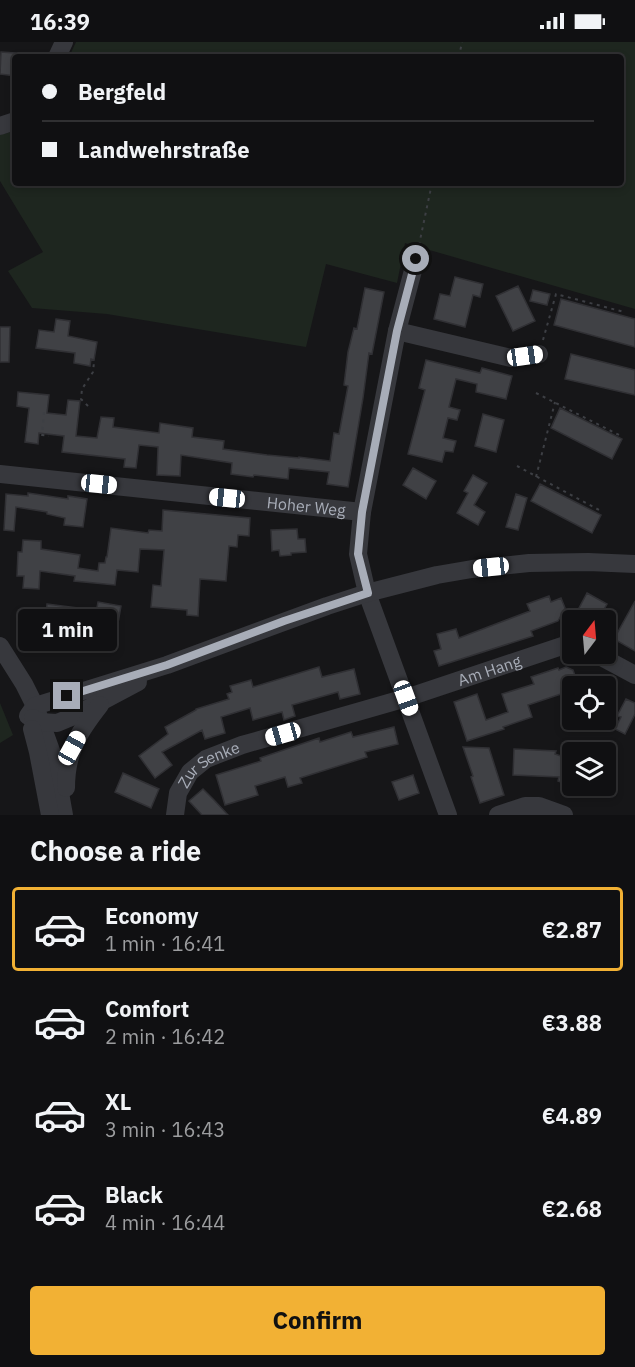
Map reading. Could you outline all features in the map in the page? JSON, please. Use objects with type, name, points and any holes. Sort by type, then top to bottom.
[{"type":"street","points":[[416,259],[397,331],[362,512],[358,554],[368,593],[448,815]]},
{"type":"street","points":[[397,331],[511,358],[539,354]]},
{"type":"street","name":"Hoher Weg","points":[[0,474],[362,512]]},
{"type":"street","points":[[34,715],[295,617],[368,593],[437,575],[518,564],[588,562],[635,564]]},
{"type":"street","points":[[0,646],[24,684],[34,715],[54,759],[65,815]]},
{"type":"street","name":"Am Hang","points":[[406,698],[562,646]]},
{"type":"street","points":[[0,663],[34,715],[38,752],[50,815]]},
{"type":"street","points":[[615,664],[635,675]]},
{"type":"street","points":[[34,715],[57,723],[130,687],[167,665]]},
{"type":"street","name":"Zur Senke","points":[[175,815],[178,793],[190,772],[206,759],[242,745],[406,698]]},
{"type":"street","points":[[65,815],[66,776],[72,748],[85,724],[105,699]]},
{"type":"street","points":[[498,815],[525,806],[539,806],[564,815]]},
{"type":"path","points":[[416,259],[431,186]]},
{"type":"path","points":[[539,354],[556,294],[624,312]]},
{"type":"path","points":[[88,406],[81,399],[82,389],[93,372],[94,362]]},
{"type":"path","points":[[536,393],[621,436]]},
{"type":"path","points":[[536,477],[555,402]]},
{"type":"path","points":[[44,412],[42,435],[49,436]]},
{"type":"path","points":[[517,466],[601,511]]},
{"type":"shaded area","points":[[76,42],[635,42],[635,309],[405,243],[397,283],[326,264],[306,347],[107,314],[32,308],[8,271],[43,252],[0,181],[0,135],[12,132],[12,186],[624,186],[624,54],[70,54]]},
{"type":"shaded area","points":[[0,703],[13,735],[0,743]]},
{"type":"building","points":[[1,52],[15,53],[12,54],[12,76],[0,74]]},
{"type":"building","points":[[455,277],[483,284],[480,297],[473,295],[465,327],[434,319],[440,294],[450,296]]},
{"type":"building","points":[[518,286],[535,321],[513,331],[496,296]]},
{"type":"building","points":[[365,288],[384,292],[372,354],[369,353],[348,487],[327,484],[329,472],[289,468],[288,479],[254,475],[253,477],[231,474],[232,463],[181,455],[180,476],[157,475],[158,447],[139,445],[136,468],[124,467],[125,459],[62,452],[64,436],[39,433],[38,444],[25,442],[29,408],[17,406],[18,392],[49,395],[47,413],[66,415],[68,400],[80,401],[76,436],[97,438],[101,417],[114,418],[113,427],[159,433],[160,423],[193,428],[192,437],[224,441],[223,449],[330,461],[334,433],[339,434],[348,386],[344,385],[348,352],[354,328],[357,329]]},
{"type":"building","points":[[533,290],[550,294],[547,305],[530,301]]},
{"type":"building","points":[[561,299],[635,319],[635,347],[554,325]]},
{"type":"building","points":[[56,319],[70,321],[68,336],[97,342],[94,360],[91,359],[90,366],[74,363],[75,353],[36,348],[39,330],[54,332]]},
{"type":"building","points":[[0,327],[10,327],[9,362],[0,362]]},
{"type":"building","points":[[571,354],[635,370],[635,395],[565,379]]},
{"type":"building","points":[[426,360],[480,373],[482,368],[512,376],[506,399],[476,392],[477,384],[456,379],[449,407],[460,410],[457,420],[448,418],[443,438],[456,441],[453,452],[445,451],[442,462],[408,454],[425,390],[419,388]]},
{"type":"building","points":[[560,408],[622,439],[612,459],[551,428]]},
{"type":"building","points":[[483,414],[504,420],[496,452],[475,446]]},
{"type":"building","points":[[413,468],[436,481],[426,499],[403,485]]},
{"type":"building","points":[[473,475],[487,483],[474,505],[485,512],[478,525],[457,513],[468,493],[464,491]]},
{"type":"building","points":[[540,484],[601,515],[592,533],[531,501]]},
{"type":"building","points":[[28,493],[68,499],[68,496],[87,499],[83,527],[64,525],[65,518],[47,514],[47,512],[16,507],[14,531],[4,530],[6,494],[28,496]]},
{"type":"building","points":[[516,494],[527,498],[518,530],[506,527]]},
{"type":"building","points":[[163,510],[250,518],[249,536],[238,535],[237,547],[229,546],[226,581],[200,579],[198,616],[187,615],[187,610],[151,607],[153,585],[161,586],[164,550],[140,549],[138,572],[117,570],[115,585],[74,581],[75,576],[40,571],[39,589],[23,588],[24,576],[17,576],[18,552],[22,552],[23,540],[41,541],[41,549],[80,555],[78,568],[98,571],[99,563],[105,563],[107,557],[111,528],[148,533],[149,530],[162,531]]},
{"type":"building","points":[[297,529],[298,539],[305,539],[306,552],[280,556],[279,550],[272,551],[271,530]]},
{"type":"building","points":[[587,593],[607,604],[604,610],[578,610]]},
{"type":"building","points":[[549,596],[551,602],[561,598],[565,608],[558,621],[531,631],[533,636],[439,666],[434,651],[441,649],[437,634],[456,629],[459,638],[530,611],[527,604]]},
{"type":"building","points":[[635,601],[635,651],[616,640],[616,635]]},
{"type":"building","points":[[98,602],[121,606],[118,623],[95,619]]},
{"type":"building","points":[[47,604],[85,609],[82,631],[45,623]]},
{"type":"building","points":[[319,667],[322,677],[354,669],[360,694],[340,699],[338,692],[292,705],[295,716],[284,720],[282,712],[253,720],[250,708],[221,717],[225,733],[205,739],[202,730],[162,752],[172,765],[155,778],[139,756],[168,734],[165,727],[196,709],[229,699],[227,694],[232,692],[230,686],[251,680],[253,687]]},
{"type":"building","points":[[566,667],[573,670],[575,676],[562,676],[562,694],[528,705],[532,717],[467,741],[454,702],[477,694],[486,720],[508,712],[502,694],[534,684],[531,677],[558,668],[559,670]]},
{"type":"building","points":[[626,699],[635,703],[635,714],[625,734],[616,730],[621,717],[617,716]]},
{"type":"building","points":[[394,727],[398,744],[365,752],[367,757],[300,778],[302,783],[288,787],[285,777],[255,786],[258,795],[225,805],[216,775],[261,761],[260,758],[319,738],[320,742],[351,732],[353,737]]},
{"type":"building","points":[[463,747],[489,748],[504,795],[480,803]]},
{"type":"building","points":[[514,749],[556,751],[555,754],[562,756],[562,782],[558,781],[559,777],[513,775]]},
{"type":"building","points":[[123,773],[159,789],[151,808],[115,792]]},
{"type":"building","points":[[413,775],[419,793],[399,800],[392,782]]},
{"type":"building","points":[[203,789],[228,815],[202,815],[189,801]]},
{"type":"route","points":[[67,696],[167,665],[284,621],[368,593],[358,554],[362,512],[397,331],[416,259]]}]
